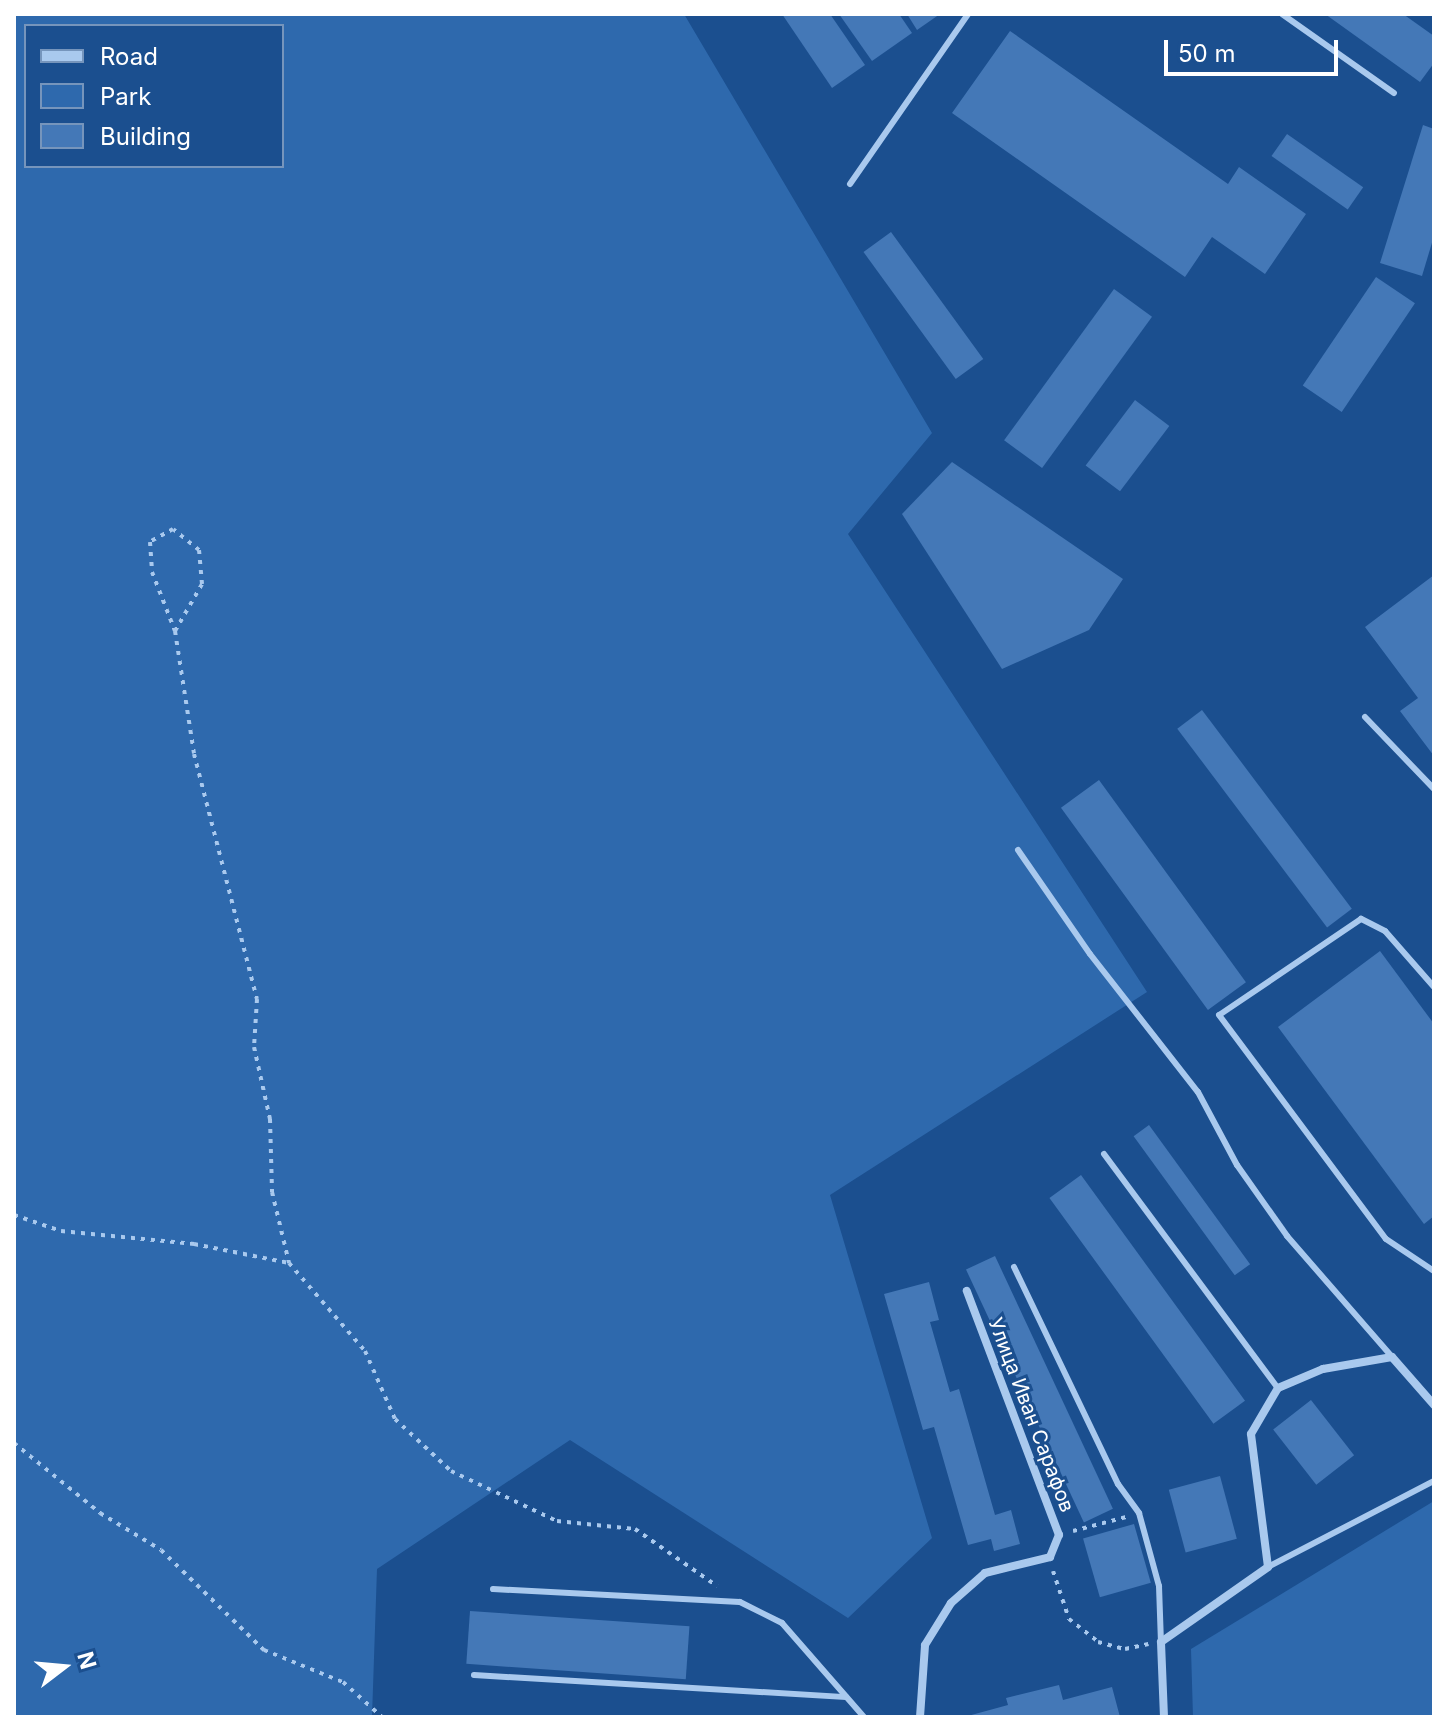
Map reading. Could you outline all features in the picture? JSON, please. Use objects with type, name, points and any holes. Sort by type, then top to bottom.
[{"type":"street","name":"Улица Иван Сарафов","points":[[967,1291],[1059,1535],[1050,1557]]},
{"type":"street","points":[[1164,1717],[1161,1642],[1268,1567],[1251,1434],[1278,1388],[1323,1369],[1392,1357],[1434,1405]]},
{"type":"street","points":[[920,1717],[925,1645],[951,1603],[985,1573],[1050,1557]]},
{"type":"lane","points":[[850,184],[968,14]]},
{"type":"lane","points":[[1282,14],[1394,93]]},
{"type":"lane","points":[[1365,717],[1434,789]]},
{"type":"lane","points":[[1018,850],[1090,954],[1198,1092],[1237,1165],[1287,1236],[1392,1357]]},
{"type":"lane","points":[[1434,987],[1385,931],[1361,919],[1219,1015],[1386,1239],[1434,1271]]},
{"type":"lane","points":[[1104,1154],[1278,1388]]},
{"type":"lane","points":[[1014,1267],[1118,1484],[1139,1513],[1159,1586],[1161,1642]]},
{"type":"lane","points":[[1268,1567],[1434,1481]]},
{"type":"lane","points":[[493,1589],[740,1602],[782,1623],[864,1717]]},
{"type":"lane","points":[[474,1675],[847,1697]]},
{"type":"path","points":[[175,631],[202,584],[199,550],[173,529],[150,542],[152,572],[175,631],[194,754],[257,999],[254,1047],[270,1119],[272,1192],[289,1263],[365,1351],[395,1419],[451,1471],[557,1521],[635,1529],[740,1602]]},
{"type":"path","points":[[14,1215],[61,1231],[194,1244],[289,1263]]},
{"type":"path","points":[[14,1443],[100,1513],[161,1550],[264,1650],[343,1682],[382,1717]]},
{"type":"path","points":[[1059,1535],[1139,1513]]},
{"type":"path","points":[[1050,1557],[1069,1619],[1098,1642],[1125,1649],[1161,1642]]},
{"type":"green space","points":[[14,14],[684,14],[932,433],[848,534],[1147,992],[830,1195],[932,1538],[848,1618],[570,1440],[377,1569],[372,1717],[14,1717]]},
{"type":"green space","points":[[1434,1501],[1434,1717],[1193,1717],[1191,1649]]},
{"type":"building","points":[[782,14],[830,14],[865,65],[832,88]]},
{"type":"building","points":[[839,14],[899,14],[912,33],[872,61]]},
{"type":"building","points":[[907,14],[940,14],[917,30]]},
{"type":"building","points":[[1325,14],[1403,14],[1434,36],[1434,63],[1420,82]]},
{"type":"building","points":[[1010,31],[1228,184],[1239,167],[1306,214],[1265,274],[1212,237],[1185,277],[952,113]]},
{"type":"building","points":[[1423,125],[1434,129],[1434,236],[1422,276],[1380,263]]},
{"type":"building","points":[[1287,134],[1363,187],[1348,209],[1272,156]]},
{"type":"building","points":[[891,232],[983,359],[956,379],[863,252]]},
{"type":"building","points":[[1376,277],[1415,303],[1342,412],[1303,386]]},
{"type":"building","points":[[1114,289],[1152,317],[1042,468],[1004,440]]},
{"type":"building","points":[[1135,400],[1169,426],[1120,491],[1086,465]]},
{"type":"building","points":[[952,462],[1123,579],[1089,630],[1002,669],[902,514]]},
{"type":"building","points":[[1434,575],[1434,756],[1400,711],[1418,698],[1365,627]]},
{"type":"building","points":[[1202,710],[1352,909],[1327,928],[1177,729]]},
{"type":"building","points":[[1099,780],[1246,982],[1208,1010],[1061,808]]},
{"type":"building","points":[[1380,951],[1434,1024],[1434,1216],[1424,1224],[1278,1027]]},
{"type":"building","points":[[1149,1125],[1250,1264],[1235,1275],[1134,1136]]},
{"type":"building","points":[[1081,1175],[1245,1401],[1213,1424],[1049,1198]]},
{"type":"building","points":[[995,1256],[1113,1509],[1084,1522],[966,1270]]},
{"type":"building","points":[[929,1282],[939,1320],[930,1322],[950,1392],[959,1389],[995,1515],[1011,1510],[1020,1544],[994,1551],[991,1539],[968,1545],[934,1427],[923,1430],[884,1294]]},
{"type":"building","points":[[1311,1400],[1354,1455],[1316,1485],[1273,1430]]},
{"type":"building","points":[[1220,1476],[1237,1539],[1186,1553],[1169,1490]]},
{"type":"building","points":[[1134,1524],[1151,1583],[1100,1597],[1083,1539]]},
{"type":"building","points":[[470,1611],[689,1626],[686,1679],[466,1664]]},
{"type":"building","points":[[1059,1685],[1063,1700],[1112,1687],[1120,1717],[964,1717],[1008,1705],[1006,1698]]}]
